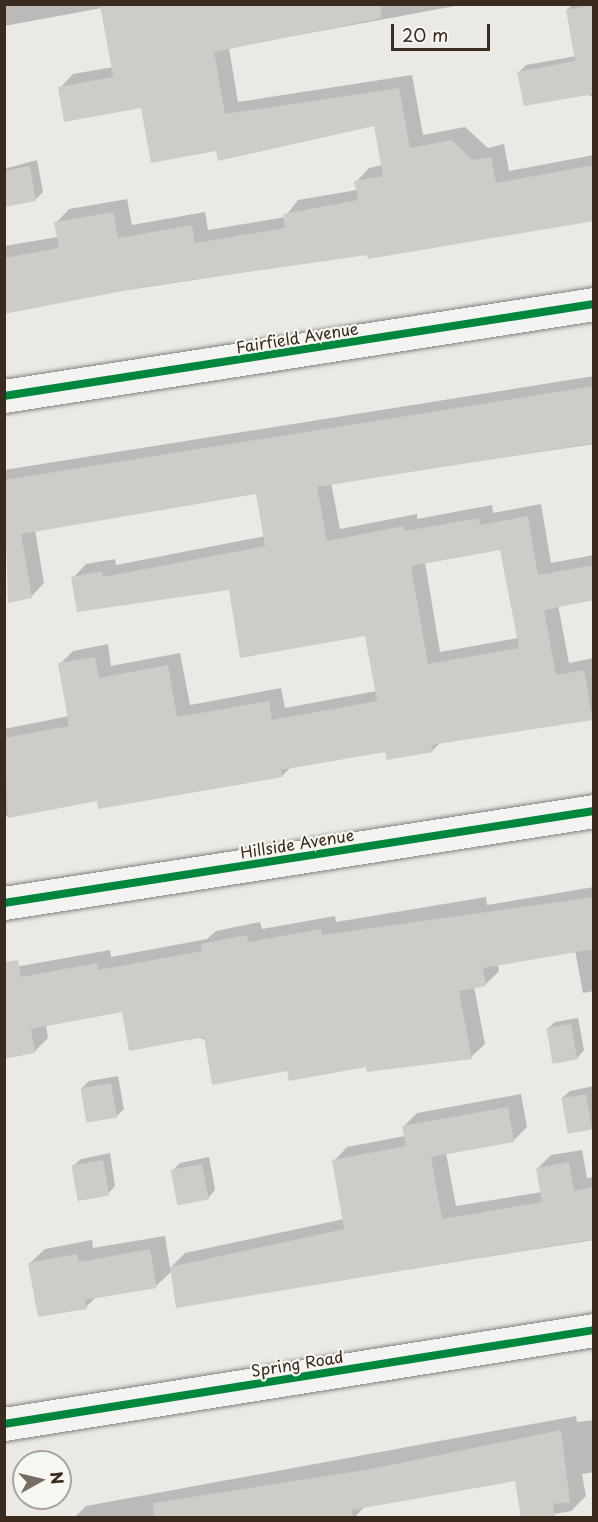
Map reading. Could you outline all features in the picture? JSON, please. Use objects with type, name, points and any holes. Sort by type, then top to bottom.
[{"type":"street","name":"Fairfield Avenue","points":[[4,396],[594,304]]},
{"type":"street","name":"Hillside Avenue","points":[[4,903],[594,811]]},
{"type":"street","name":"Spring Road","points":[[4,1424],[594,1330]]},
{"type":"building","points":[[100,4],[380,4],[382,18],[214,52],[225,114],[399,88],[410,148],[451,140],[473,160],[491,157],[496,183],[594,165],[594,221],[368,259],[367,255],[143,287],[4,314],[4,258],[59,248],[54,222],[113,212],[118,238],[192,225],[195,243],[285,228],[283,214],[358,200],[354,181],[383,176],[374,126],[218,161],[216,151],[151,163],[141,108],[64,122],[58,87],[113,77]]},
{"type":"building","points":[[594,5],[594,94],[524,106],[517,72],[575,61],[566,10]]},
{"type":"building","points":[[30,166],[36,201],[4,207],[4,171]]},
{"type":"building","points":[[594,386],[594,443],[317,487],[327,541],[404,526],[405,531],[479,518],[480,525],[528,516],[538,575],[594,565],[594,600],[544,610],[556,675],[584,670],[593,720],[431,745],[433,752],[387,760],[385,752],[281,770],[283,777],[98,809],[97,801],[8,818],[4,738],[69,726],[58,663],[95,657],[99,678],[168,665],[177,717],[269,701],[272,720],[377,701],[365,636],[240,658],[229,590],[77,612],[71,577],[102,571],[103,577],[265,546],[256,494],[21,534],[32,598],[8,603],[4,480]],"holes":[[[500,550],[519,648],[428,664],[411,566]]]},
{"type":"building","points":[[594,897],[594,949],[483,968],[486,986],[459,991],[472,1059],[367,1072],[366,1067],[289,1081],[287,1071],[212,1085],[204,1037],[129,1051],[122,1012],[31,1029],[35,1053],[4,1059],[4,962],[18,960],[21,977],[97,963],[98,970],[202,951],[201,944],[247,935],[248,942],[321,929],[322,935]]},
{"type":"building","points":[[571,1024],[577,1059],[553,1064],[546,1028]]},
{"type":"building","points":[[111,1083],[117,1117],[87,1123],[80,1088]]},
{"type":"building","points":[[586,1094],[592,1129],[568,1134],[561,1098]]},
{"type":"building","points":[[508,1107],[514,1142],[431,1157],[442,1219],[542,1202],[536,1168],[569,1162],[574,1191],[594,1187],[594,1239],[176,1308],[170,1267],[344,1229],[332,1160],[406,1146],[402,1126]]},
{"type":"building","points":[[103,1160],[109,1195],[78,1201],[71,1166]]},
{"type":"building","points":[[202,1164],[209,1199],[177,1205],[171,1170]]},
{"type":"building","points":[[150,1249],[157,1288],[85,1300],[87,1309],[38,1317],[28,1263],[77,1254],[79,1262]]},
{"type":"building","points":[[561,1430],[570,1502],[553,1504],[555,1518],[521,1518],[515,1481],[352,1510],[353,1518],[154,1518],[153,1503],[371,1469]]},
{"type":"cycle path","points":[[4,396],[594,304]]},
{"type":"cycle path","points":[[4,903],[594,811]]},
{"type":"cycle path","points":[[4,1424],[594,1330]]}]
